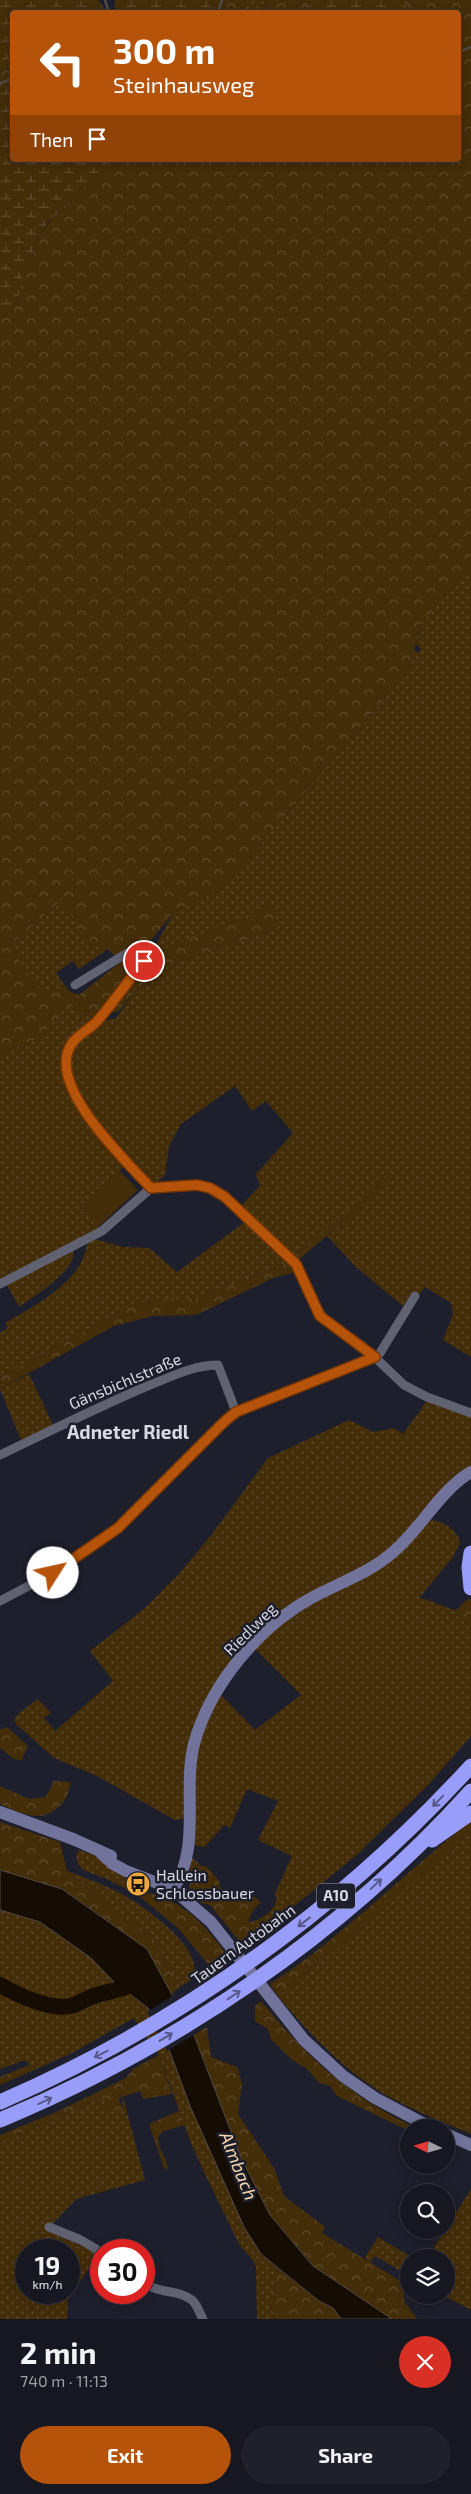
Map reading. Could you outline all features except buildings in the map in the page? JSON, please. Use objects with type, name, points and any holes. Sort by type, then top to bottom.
[{"type":"highway","points":[[471,1553],[469,1567],[471,1588]]},
{"type":"highway","name":"Tauern Autobahn","points":[[0,2102],[132,2038],[185,2007],[256,1959],[331,1900],[400,1840],[471,1766]]},
{"type":"highway","name":"A10","points":[[0,2120],[81,2084],[140,2053],[264,1974],[325,1927],[411,1852],[471,1790]]},
{"type":"highway","points":[[411,1852],[445,1832],[471,1812]]},
{"type":"main road","name":"Riedlweg","points":[[173,1888],[182,1873],[187,1851],[189,1778],[194,1744],[206,1712],[231,1671],[269,1629],[298,1606],[364,1572],[392,1554],[417,1528],[448,1489],[471,1472]]},
{"type":"main road","points":[[0,1812],[73,1839],[102,1854],[113,1864],[126,1871],[173,1888],[210,1922],[228,1942],[304,2040],[344,2076],[375,2098],[415,2119]]},
{"type":"main road","points":[[455,2138],[471,2145]]},
{"type":"street","points":[[75,985],[127,953],[134,954],[144,961],[98,1021],[73,1042],[67,1056],[66,1069],[77,1098],[96,1126],[151,1188]]},
{"type":"street","points":[[0,1284],[102,1231],[151,1188],[197,1185],[210,1188],[225,1197],[296,1264],[320,1316],[375,1357],[404,1385],[427,1397],[471,1412]]},
{"type":"street","points":[[0,1601],[53,1573],[118,1528],[236,1412],[375,1357],[380,1353],[415,1296]]},
{"type":"street","name":"Gänsbichlstraße","points":[[0,1455],[92,1410],[190,1369],[209,1365],[218,1364],[236,1412]]},
{"type":"street","points":[[49,2227],[90,2245]]},
{"type":"street","points":[[155,2289],[164,2290],[193,2301],[203,2319]]},
{"type":"green space","points":[[0,0],[98,0],[105,9],[10,10],[10,68],[0,72]]},
{"type":"green space","points":[[115,0],[215,0],[215,8],[213,10],[114,10]]},
{"type":"green space","points":[[215,0],[245,0],[242,10],[213,10],[215,8]]},
{"type":"green space","points":[[245,0],[266,0],[265,10],[242,10]]},
{"type":"green space","points":[[266,0],[308,0],[304,9],[265,10]]},
{"type":"green space","points":[[308,0],[409,0],[404,10],[297,10],[304,9]]},
{"type":"green space","points":[[409,0],[471,0],[471,564],[420,625],[410,668],[224,887],[174,912],[140,954],[114,955],[102,943],[93,948],[61,901],[10,945],[40,991],[69,991],[79,995],[127,957],[143,967],[150,955],[271,905],[280,928],[169,966],[136,990],[119,1011],[95,1019],[65,1004],[43,1035],[0,1055],[0,312],[8,314],[17,304],[23,272],[32,260],[35,242],[50,221],[64,209],[84,186],[93,183],[109,162],[461,162],[461,10],[404,10]]},
{"type":"green space","points":[[10,68],[10,82],[0,89],[0,72]]},
{"type":"green space","points":[[10,82],[10,162],[109,162],[93,183],[84,186],[64,209],[49,221],[35,242],[32,260],[23,273],[17,304],[8,314],[0,312],[0,89]]},
{"type":"green space","points":[[471,564],[471,1357],[443,1340],[453,1314],[451,1303],[425,1287],[417,1297],[411,1294],[403,1306],[356,1267],[327,1236],[393,1179],[389,1174],[294,1257],[240,1207],[260,1186],[256,1174],[293,1133],[266,1101],[252,1111],[235,1086],[181,1124],[169,1146],[165,1175],[153,1186],[110,1139],[95,1119],[82,1098],[73,1078],[71,1060],[77,1044],[85,1035],[91,1030],[101,1027],[100,1022],[116,1018],[136,990],[169,966],[280,928],[150,955],[174,912],[224,887],[410,668],[414,650],[418,653],[421,649],[416,644],[420,625]]},
{"type":"green space","points":[[61,901],[93,948],[102,942],[108,949],[79,969],[73,961],[56,973],[69,991],[40,991],[10,945]]},
{"type":"green space","points":[[65,1004],[95,1019],[76,1038],[67,1051],[63,1067],[64,1077],[125,1165],[79,1207],[100,1229],[0,1281],[0,1055],[43,1035]]},
{"type":"green space","points":[[119,1170],[138,1190],[98,1227],[79,1207]]},
{"type":"green space","points":[[389,1173],[394,1179],[297,1261],[294,1257]]},
{"type":"green space","points":[[246,1221],[290,1262],[194,1299],[157,1299],[130,1306],[0,1377],[0,1333],[8,1328],[5,1323],[60,1288],[77,1269],[88,1243],[94,1239],[123,1247],[149,1248],[177,1272]]},
{"type":"green space","points":[[73,1251],[73,1258],[62,1274],[19,1307],[6,1283]]},
{"type":"green space","points":[[290,1262],[296,1272],[273,1278],[196,1315],[153,1316],[114,1326],[0,1389],[0,1377],[130,1306],[157,1299],[194,1299]]},
{"type":"green space","points":[[29,1374],[53,1425],[21,1440],[0,1389]]},
{"type":"green space","points":[[427,1401],[471,1417],[471,1469],[389,1553],[277,1618],[203,1713],[183,1819],[175,1820],[97,1776],[54,1758],[17,1725],[14,1720],[19,1713],[38,1699],[51,1713],[44,1718],[55,1731],[113,1681],[90,1651],[144,1609],[179,1574],[212,1534],[268,1458],[349,1420],[373,1432],[394,1428],[403,1434]]},
{"type":"green space","points":[[430,1520],[445,1524],[453,1530],[460,1543],[453,1557],[419,1598],[456,1610],[471,1627],[471,1736],[429,1784],[358,1854],[272,1924],[268,1924],[263,1928],[263,1931],[253,1938],[248,1923],[267,1915],[273,1907],[277,1897],[274,1896],[292,1856],[258,1840],[278,1801],[247,1789],[230,1828],[224,1825],[205,1847],[193,1845],[196,1749],[220,1694],[255,1730],[301,1695],[255,1649],[273,1629],[341,1586]]},
{"type":"green space","points":[[469,1598],[471,1601],[471,1627],[456,1610]]},
{"type":"green space","points":[[7,1727],[28,1746],[22,1760],[14,1759],[0,1748],[0,1730]]},
{"type":"green space","points":[[54,1781],[70,1782],[65,1800],[51,1813],[34,1816],[0,1804],[0,1786],[29,1799],[46,1797]]},
{"type":"green space","points":[[471,1821],[471,1832],[367,1924],[278,1996],[270,1984],[297,1966],[347,1926]]},
{"type":"green space","points":[[0,1822],[60,1842],[67,1871],[152,1937],[180,1987],[171,1994],[147,1949],[62,1889],[0,1870]]},
{"type":"green space","points":[[471,1832],[471,2134],[455,2127],[455,2119],[434,2119],[384,2094],[369,2084],[327,2050],[278,1996],[367,1924]]},
{"type":"green space","points":[[79,1850],[99,1857],[121,1873],[129,1884],[149,1893],[139,1896],[107,1879],[83,1870],[78,1864],[76,1855]]},
{"type":"green space","points":[[191,1857],[201,1866],[206,1866],[219,1881],[220,1888],[255,1897],[261,1902],[253,1911],[249,1922],[253,1939],[241,1943],[210,1905],[201,1903],[189,1889]]},
{"type":"green space","points":[[67,1871],[130,1898],[156,1917],[182,1942],[191,1955],[195,1967],[192,1978],[180,1987],[152,1937]]},
{"type":"green space","points":[[149,1893],[173,1902],[194,1916],[219,1944],[227,1955],[225,1958],[214,1965],[208,1964],[178,1928],[139,1896]]},
{"type":"green space","points":[[0,1910],[40,1922],[91,1958],[114,1982],[148,2008],[170,2052],[190,2106],[261,2254],[276,2267],[271,2311],[277,2319],[257,2319],[256,2267],[252,2259],[240,2246],[204,2172],[191,2143],[159,2055],[134,2018],[74,2052],[32,2071],[26,2060],[0,2069]]},
{"type":"green space","points":[[261,2001],[313,2058],[348,2088],[400,2119],[400,2127],[337,2096],[330,2086],[319,2083],[307,2069],[291,2059],[271,2039],[268,2029],[255,2021],[255,2006]]},
{"type":"green space","points":[[207,2027],[211,2057],[237,2067],[242,2083],[238,2114],[274,2168],[284,2196],[325,2227],[322,2233],[400,2281],[400,2304],[406,2304],[417,2319],[392,2319],[313,2266],[270,2215],[241,2158],[194,2035]]},
{"type":"green space","points":[[159,2055],[172,2094],[143,2099],[140,2091],[119,2098],[122,2109],[107,2113],[102,2097],[0,2144],[0,2135],[54,2113],[126,2078],[133,2069]]},
{"type":"green space","points":[[29,2065],[32,2071],[0,2085],[0,2077]]},
{"type":"green space","points":[[102,2097],[122,2109],[123,2097],[145,2180],[76,2199],[47,2230],[66,2239],[15,2239],[15,2304],[68,2304],[67,2319],[0,2319],[0,2144]]},
{"type":"green space","points":[[179,2111],[185,2125],[163,2131],[158,2137],[159,2146],[168,2166],[168,2171],[164,2168],[149,2124]]},
{"type":"green space","points":[[471,2189],[471,2310],[455,2301],[455,2249],[433,2249],[439,2239],[455,2239],[455,2214]]},
{"type":"green space","points":[[378,2237],[400,2250],[400,2271],[375,2256],[370,2262],[365,2257]]},
{"type":"green space","points":[[80,2245],[90,2250],[90,2267],[80,2282]]},
{"type":"green space","points":[[276,2267],[319,2301],[333,2308],[341,2319],[277,2319],[271,2311]]},
{"type":"water","points":[[0,1870],[62,1889],[147,1949],[194,2035],[241,2158],[270,2215],[313,2266],[392,2319],[341,2319],[333,2308],[319,2301],[261,2254],[244,2227],[190,2106],[170,2052],[148,2008],[114,1982],[91,1958],[40,1922],[0,1910]]},
{"type":"pier","points":[[174,1995],[196,2034],[167,2051],[147,2012]]},
{"type":"waterway","points":[[105,0],[108,10]]},
{"type":"waterway","points":[[219,10],[222,0]]},
{"type":"waterway","points":[[461,51],[471,47]]},
{"type":"waterway","points":[[0,84],[10,79]]},
{"type":"waterway","name":"Almbach","points":[[0,1985],[34,2001],[61,2007],[73,2005],[91,1997],[143,1981]]},
{"type":"place","name":"Hallein Schlossbauer","points":[[138,1884]]},
{"type":"district","name":"Adneter Riedl","points":[[128,1432]]},
{"type":"route","points":[[53,1573],[118,1528],[236,1412],[375,1357],[320,1316],[296,1264],[225,1197],[210,1188],[197,1185],[151,1188],[96,1126],[77,1098],[70,1085],[66,1069],[67,1056],[73,1042],[98,1021],[144,961]]}]
